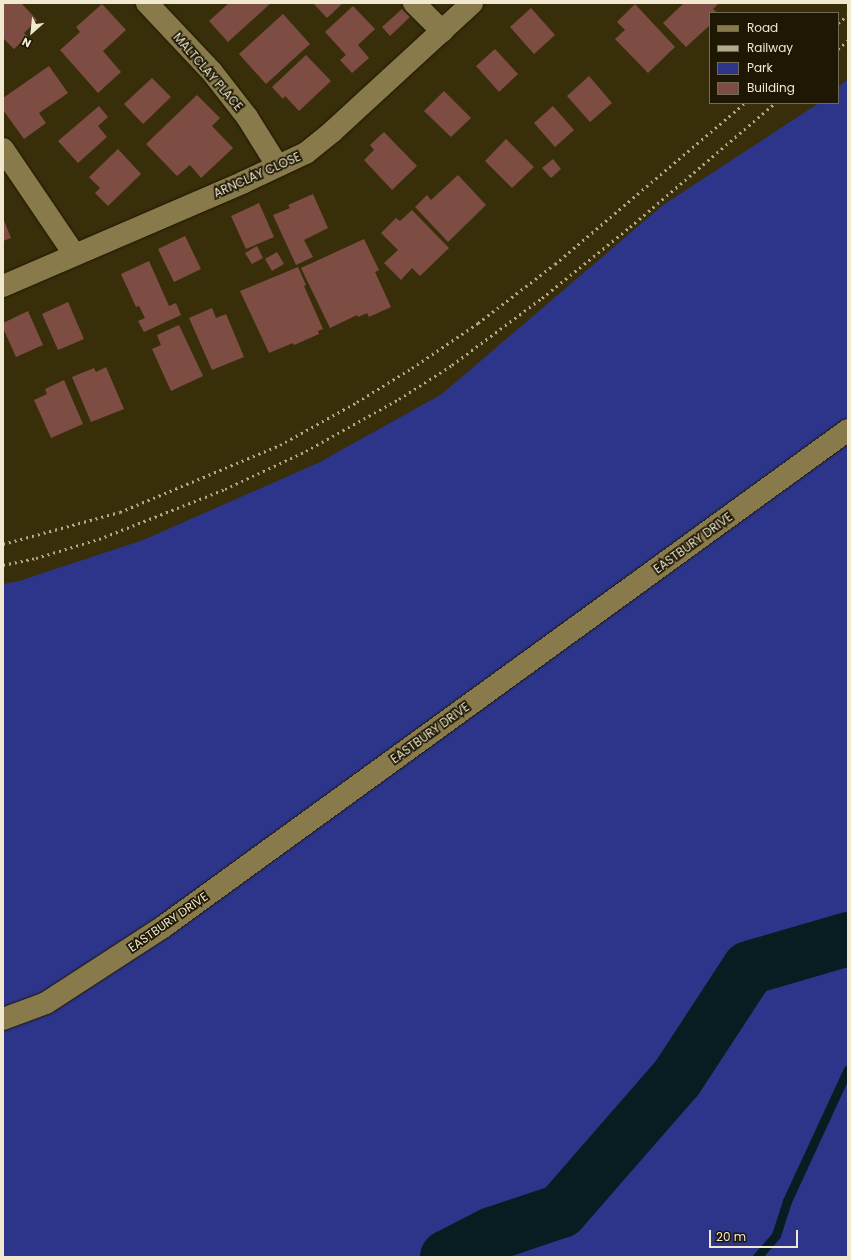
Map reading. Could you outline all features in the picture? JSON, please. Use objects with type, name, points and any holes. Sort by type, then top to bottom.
[{"type":"street","name":"MALTCLAY PLACE","points":[[147,3],[212,72],[247,117],[277,165]]},
{"type":"street","points":[[414,3],[442,31]]},
{"type":"street","name":"ARNCLAY CLOSE","points":[[3,286],[74,254],[244,182],[277,165],[306,153],[333,131],[472,3]]},
{"type":"street","points":[[3,149],[74,254]]},
{"type":"street","name":"EASTBURY DRIVE","points":[[3,1019],[46,1003],[163,927],[848,430]]},
{"type":"green space","points":[[848,79],[848,1257],[3,1257],[3,584],[19,581],[143,540],[318,463],[442,394],[663,205],[817,104],[839,104],[839,86]]},
{"type":"building","points":[[3,3],[21,3],[37,20],[24,33],[27,36],[14,49],[3,38]]},
{"type":"building","points":[[229,3],[271,3],[228,42],[209,21]]},
{"type":"building","points":[[313,3],[343,3],[327,18]]},
{"type":"building","points":[[684,3],[719,3],[713,9],[716,12],[709,12],[709,26],[686,47],[663,23]]},
{"type":"building","points":[[102,4],[126,30],[103,51],[121,72],[98,93],[60,50],[80,32],[76,27]]},
{"type":"building","points":[[635,4],[675,47],[648,73],[615,39],[625,30],[617,22]]},
{"type":"building","points":[[353,6],[375,29],[358,45],[369,58],[352,73],[340,60],[346,55],[325,32]]},
{"type":"building","points":[[531,8],[555,35],[534,54],[510,27]]},
{"type":"building","points":[[402,9],[410,17],[390,36],[382,27]]},
{"type":"building","points":[[283,14],[310,44],[266,84],[239,54]]},
{"type":"building","points":[[495,49],[518,74],[499,92],[476,66]]},
{"type":"building","points":[[306,55],[331,81],[299,111],[285,96],[283,99],[272,87]]},
{"type":"building","points":[[49,66],[68,93],[39,113],[46,123],[24,139],[3,110],[3,98]]},
{"type":"building","points":[[589,76],[612,103],[590,122],[567,96]]},
{"type":"building","points":[[152,78],[171,97],[143,124],[124,104]]},
{"type":"building","points":[[444,91],[471,118],[451,137],[424,111]]},
{"type":"building","points":[[197,95],[220,118],[212,126],[233,148],[201,178],[190,165],[177,176],[146,144]]},
{"type":"building","points":[[99,106],[108,117],[98,126],[107,137],[78,163],[58,141]]},
{"type":"building","points":[[553,106],[574,130],[555,147],[534,123]]},
{"type":"building","points":[[384,132],[417,166],[392,190],[364,160],[374,150],[370,145]]},
{"type":"building","points":[[506,139],[534,167],[512,188],[485,161]]},
{"type":"building","points":[[118,149],[141,174],[108,206],[95,193],[100,188],[89,177]]},
{"type":"building","points":[[553,159],[561,169],[551,178],[542,168]]},
{"type":"building","points":[[458,175],[486,205],[448,242],[415,207],[427,195],[431,200]]},
{"type":"building","points":[[313,194],[328,228],[304,240],[313,257],[296,265],[273,215],[290,208],[288,205]]},
{"type":"building","points":[[259,203],[274,237],[246,249],[231,216]]},
{"type":"building","points":[[412,210],[449,248],[420,276],[412,268],[401,280],[384,263],[398,250],[381,233],[396,218],[400,221]]},
{"type":"building","points":[[3,218],[11,238],[3,241]]},
{"type":"building","points":[[185,236],[201,269],[174,282],[158,249]]},
{"type":"building","points":[[364,239],[379,270],[375,272],[391,307],[369,317],[367,313],[358,317],[357,315],[330,328],[301,268]]},
{"type":"building","points":[[257,246],[263,258],[252,264],[245,253]]},
{"type":"building","points":[[277,252],[284,264],[272,271],[265,259]]},
{"type":"building","points":[[149,261],[169,306],[176,303],[181,315],[144,332],[138,321],[145,318],[139,306],[136,307],[121,274]]},
{"type":"building","points":[[298,267],[306,285],[304,286],[323,329],[318,331],[319,334],[294,345],[293,343],[269,353],[240,291]]},
{"type":"building","points":[[68,302],[84,339],[58,350],[42,314]]},
{"type":"building","points":[[212,308],[216,318],[226,314],[244,357],[212,370],[189,318]]},
{"type":"building","points":[[28,311],[43,345],[16,357],[3,328],[3,323]]},
{"type":"building","points":[[179,325],[203,376],[171,391],[152,349],[161,345],[157,335]]},
{"type":"building","points":[[106,367],[124,409],[91,422],[72,377],[94,368],[96,372]]},
{"type":"building","points":[[64,380],[83,424],[51,438],[34,400],[47,394],[45,389]]},
{"type":"waterway","points":[[447,1257],[492,1234],[561,1211],[677,1078],[749,968],[848,939]]},
{"type":"waterway","points":[[757,1257],[776,1235],[787,1201],[848,1069]]},
{"type":"railway","points":[[839,22],[848,15]]},
{"type":"railway","points":[[839,48],[848,40]]},
{"type":"railway","points":[[3,544],[120,512],[280,445],[357,402],[412,368],[478,323],[555,264],[744,104]]},
{"type":"railway","points":[[3,565],[36,558],[99,539],[225,489],[306,451],[399,399],[452,365],[542,298],[630,227],[774,104]]}]
